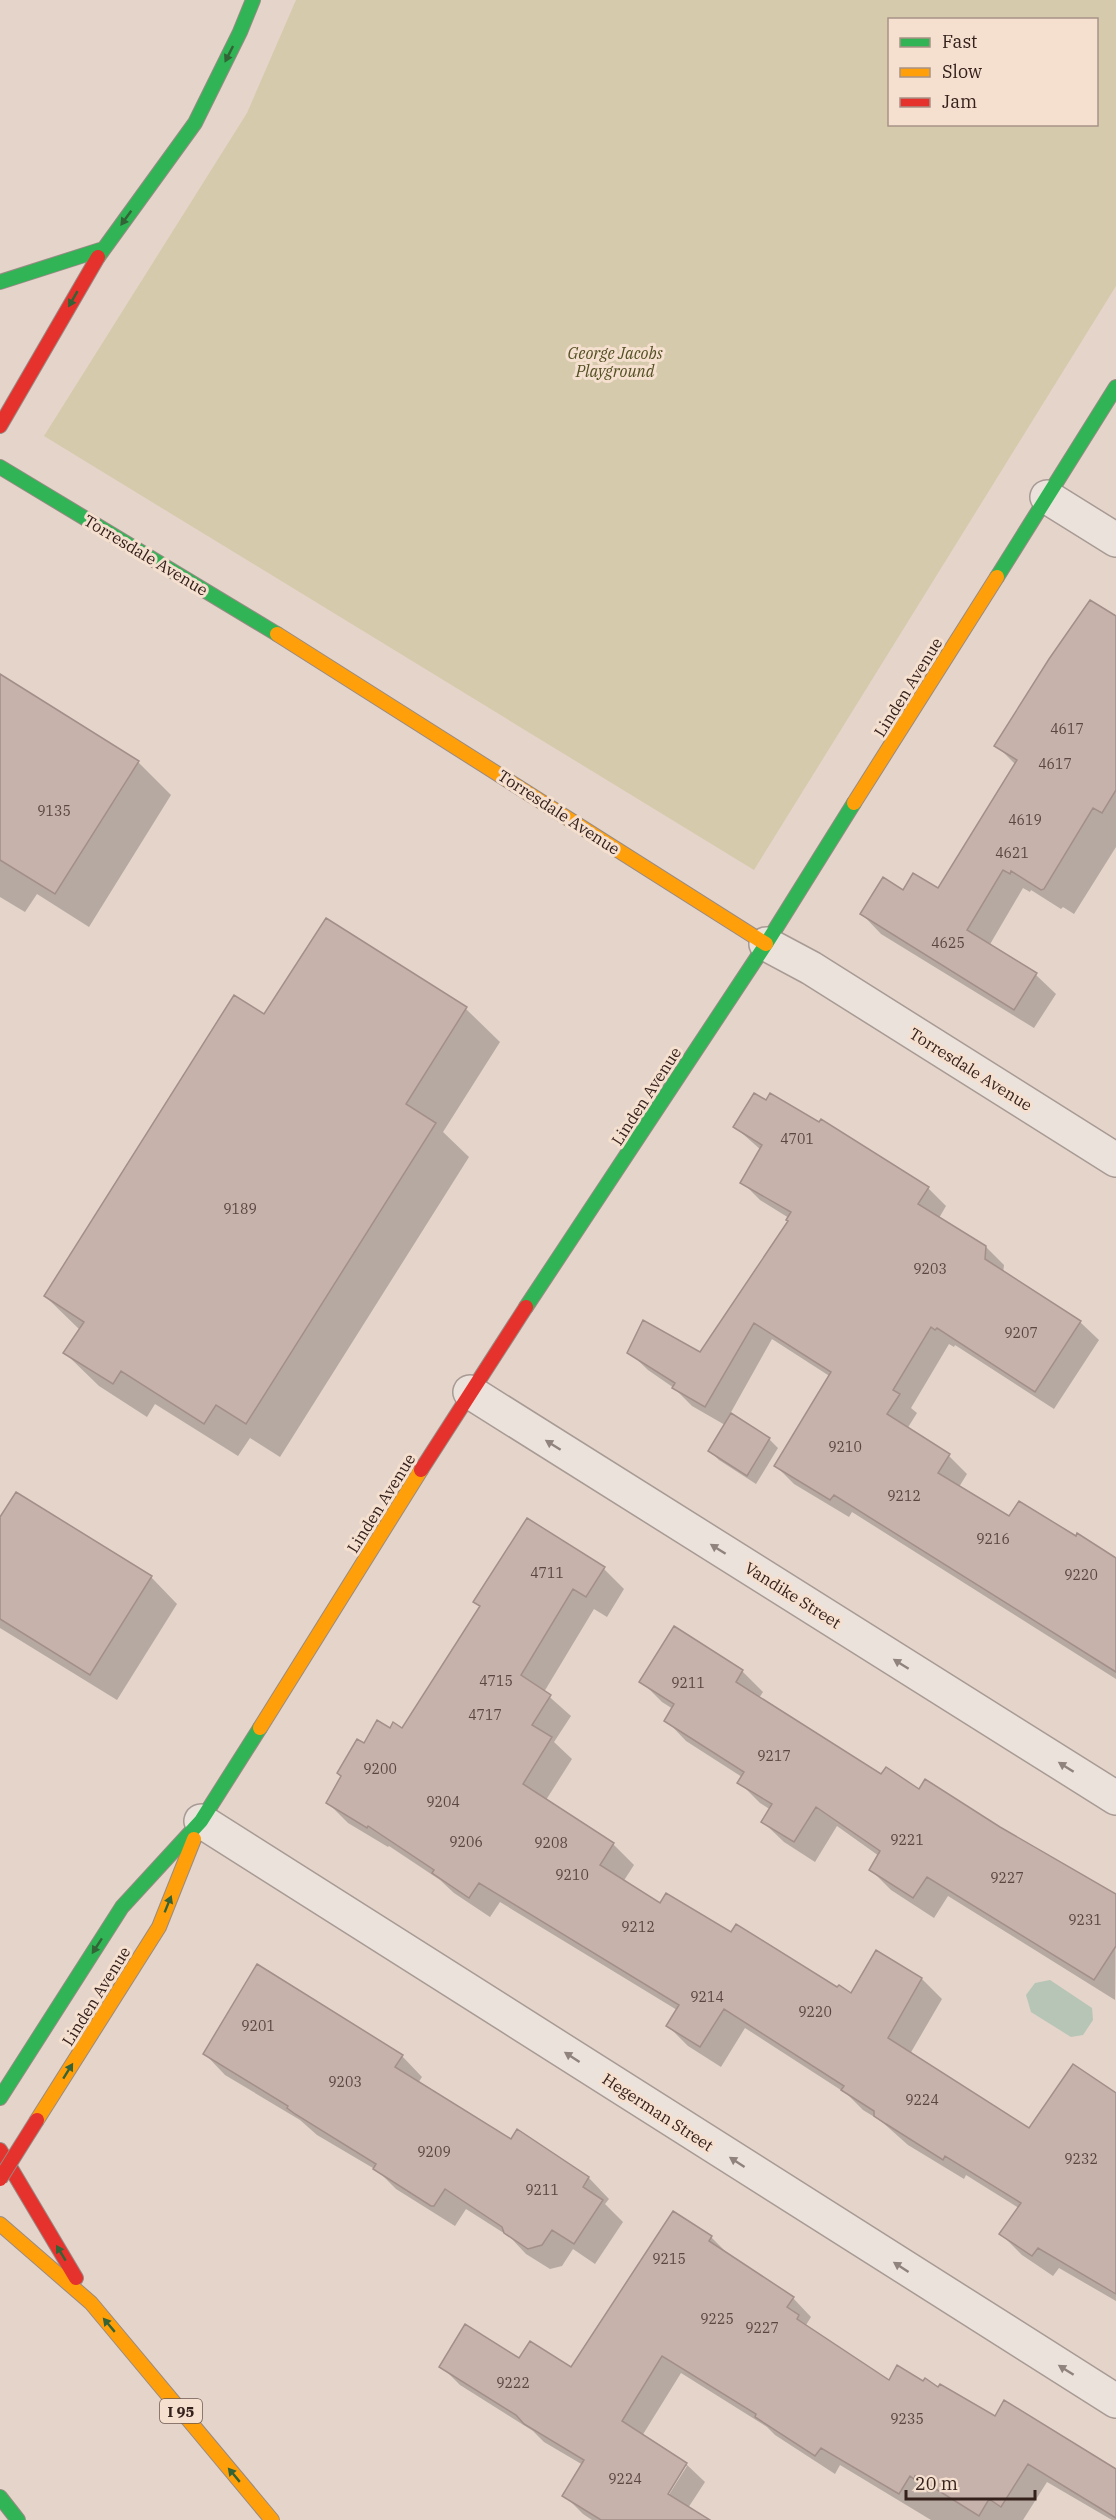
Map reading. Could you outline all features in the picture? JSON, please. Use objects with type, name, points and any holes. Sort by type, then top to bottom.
[{"type":"main road","points":[[0,426],[103,249],[195,123],[240,32],[253,0]]},
{"type":"main road","points":[[0,282],[103,249]]},
{"type":"main road","name":"Linden Avenue","points":[[0,2179],[159,1927],[201,1821],[470,1392],[766,944],[1116,387]]},
{"type":"main road","name":"Torresdale Avenue","points":[[0,467],[338,671],[766,944]]},
{"type":"main road","name":"Linden Avenue","points":[[0,2098],[122,1907],[201,1821]]},
{"type":"main road","points":[[0,2150],[91,2303]]},
{"type":"main road","name":"I 95","points":[[0,2223],[91,2303],[272,2520]]},
{"type":"main road","points":[[0,2497],[18,2520]]},
{"type":"street","points":[[1047,497],[1116,540]]},
{"type":"street","name":"Torresdale Avenue","points":[[766,944],[811,968],[1116,1160]]},
{"type":"street","name":"Vandike Street","points":[[470,1392],[1116,1798]]},
{"type":"street","name":"Hegerman Street","points":[[201,1821],[1116,2401]]},
{"type":"green space","name":"George Jacobs Playground","points":[[296,0],[1116,0],[1116,286],[754,870],[44,436],[247,113]]},
{"type":"shaded area","points":[[1050,1980],[1092,2008],[1093,2020],[1083,2035],[1071,2037],[1031,2012],[1026,1995],[1035,1983]]},
{"type":"building","points":[[1090,600],[1116,616],[1116,790],[1102,813],[1093,808],[1044,889],[1041,890],[1011,871],[1010,874],[1003,870],[967,930],[1037,973],[1014,1010],[860,914],[883,877],[903,890],[913,873],[938,888],[1017,760],[994,746],[1049,659]]},
{"type":"building","points":[[0,674],[139,761],[55,894],[0,860]]},
{"type":"building","points":[[326,918],[467,1007],[406,1104],[436,1123],[246,1424],[216,1405],[204,1424],[121,1371],[113,1384],[63,1353],[84,1322],[44,1296],[234,995],[264,1014]]},
{"type":"building","points":[[754,1093],[766,1100],[770,1093],[819,1122],[821,1119],[929,1187],[918,1204],[986,1246],[985,1259],[1081,1321],[1035,1392],[937,1328],[935,1330],[931,1327],[893,1390],[900,1394],[887,1414],[950,1454],[938,1473],[1009,1516],[1019,1501],[1116,1558],[1116,1672],[834,1495],[830,1500],[774,1466],[831,1372],[754,1323],[705,1407],[672,1388],[675,1383],[627,1353],[643,1320],[700,1352],[788,1221],[786,1220],[791,1212],[740,1183],[762,1145],[733,1127]]},
{"type":"building","points":[[731,1413],[770,1438],[747,1476],[708,1451]]},
{"type":"building","points":[[16,1492],[152,1576],[90,1675],[0,1619],[0,1517]]},
{"type":"building","points":[[527,1518],[605,1567],[586,1597],[573,1589],[521,1675],[551,1695],[532,1725],[552,1737],[523,1784],[614,1843],[600,1865],[660,1903],[666,1893],[731,1932],[736,1924],[837,1987],[839,1985],[851,1993],[876,1950],[922,1978],[888,2038],[1029,2128],[1073,2064],[1116,2093],[1116,2294],[1038,2248],[1032,2256],[999,2234],[1021,2203],[945,2156],[943,2160],[886,2124],[874,2116],[874,2111],[841,2090],[844,2086],[724,2009],[700,2047],[666,2026],[679,2005],[479,1883],[469,1898],[432,1873],[434,1870],[368,1826],[367,1828],[326,1803],[341,1776],[337,1773],[357,1739],[364,1743],[377,1720],[390,1728],[393,1722],[402,1728],[480,1606],[473,1602]]},
{"type":"building","points":[[674,1626],[743,1670],[736,1682],[881,1774],[886,1767],[919,1789],[925,1779],[1000,1827],[1116,1894],[1116,1946],[1094,1980],[927,1877],[913,1898],[869,1870],[880,1851],[816,1807],[794,1842],[761,1822],[772,1804],[737,1783],[744,1772],[664,1721],[674,1704],[639,1682]]},
{"type":"building","points":[[257,1964],[403,2055],[395,2067],[511,2139],[517,2129],[589,2177],[583,2187],[603,2200],[574,2244],[552,2230],[542,2245],[528,2249],[504,2233],[502,2227],[445,2189],[434,2206],[431,2206],[373,2169],[376,2164],[203,2054]]},
{"type":"building","points":[[673,2211],[712,2236],[709,2241],[794,2297],[787,2307],[799,2315],[797,2319],[889,2380],[897,2365],[923,2381],[925,2378],[938,2387],[940,2384],[995,2416],[1004,2400],[1116,2469],[1116,2518],[1028,2464],[1001,2507],[989,2499],[979,2516],[915,2476],[914,2479],[910,2476],[899,2494],[821,2448],[815,2456],[755,2417],[756,2414],[662,2356],[622,2421],[687,2463],[668,2494],[710,2520],[601,2520],[562,2496],[584,2460],[524,2424],[516,2415],[439,2367],[465,2324],[519,2358],[530,2341],[571,2367]]},
{"type":"traffic: fast","points":[[98,257],[195,123],[240,32],[253,0]]},
{"type":"traffic: fast","points":[[0,282],[103,249]]},
{"type":"traffic: fast","points":[[997,577],[1116,387]]},
{"type":"traffic: fast","points":[[0,467],[277,634]]},
{"type":"traffic: fast","points":[[526,1307],[766,944],[854,803]]},
{"type":"traffic: fast","points":[[0,2098],[122,1907],[201,1821],[260,1728]]},
{"type":"traffic: fast","points":[[0,2497],[18,2520]]},
{"type":"traffic: slow","points":[[854,803],[997,577]]},
{"type":"traffic: slow","points":[[277,634],[766,944]]},
{"type":"traffic: slow","points":[[260,1728],[421,1470]]},
{"type":"traffic: slow","points":[[37,2120],[159,1927],[194,1839]]},
{"type":"traffic: slow","points":[[0,2224],[91,2303],[272,2520]]},
{"type":"traffic: jam","points":[[0,426],[98,257]]},
{"type":"traffic: jam","points":[[421,1470],[526,1307]]},
{"type":"traffic: jam","points":[[0,2179],[37,2120]]},
{"type":"traffic: jam","points":[[0,2150],[76,2278]]}]
